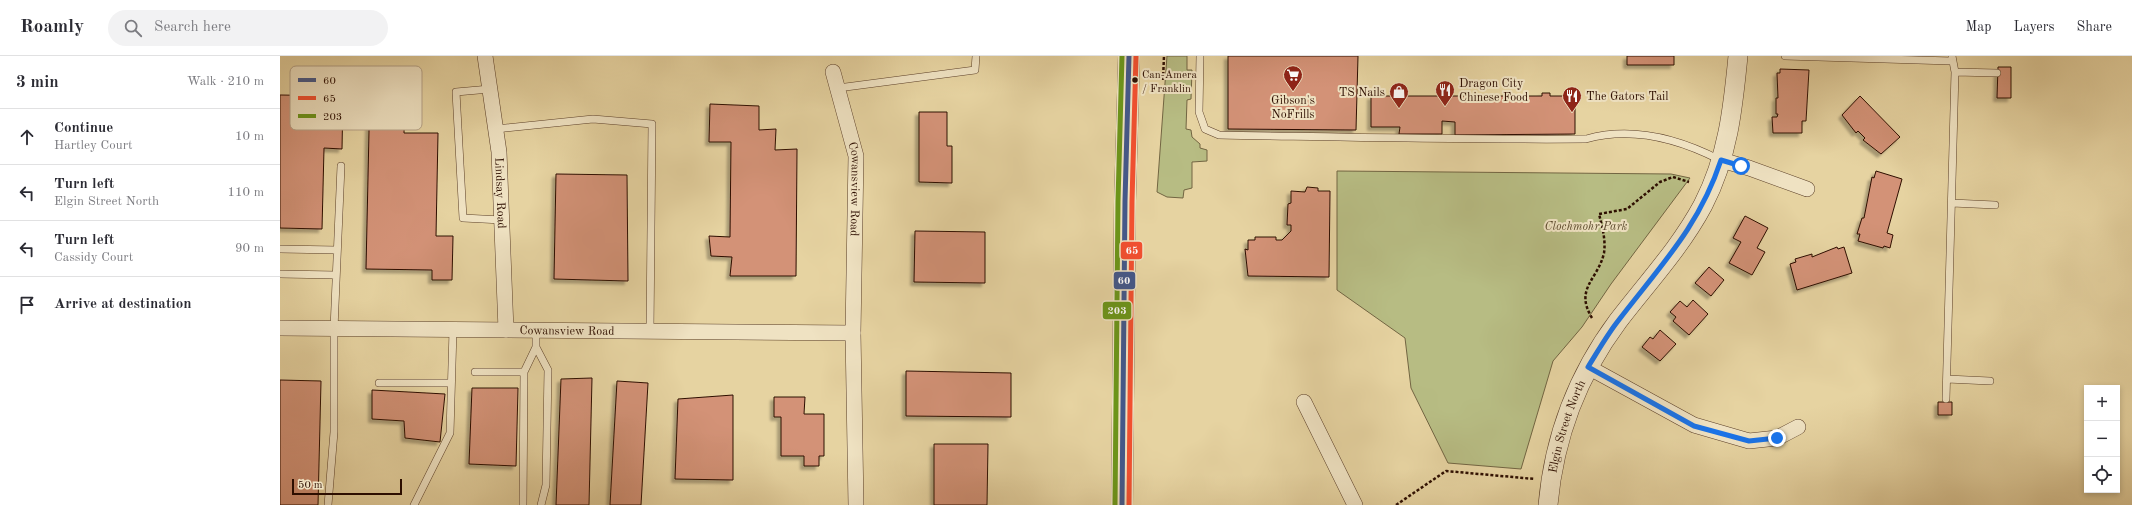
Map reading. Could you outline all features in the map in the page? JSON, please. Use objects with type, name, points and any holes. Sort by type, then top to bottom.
[{"type":"main road","points":[[1122,505],[1125,201],[1129,56]]},
{"type":"street","name":"Lindsay Road","points":[[485,56],[499,152],[506,330]]},
{"type":"street","name":"Elgin Street North","points":[[1548,505],[1550,480],[1566,416],[1588,367],[1618,320],[1669,258],[1692,225],[1713,184],[1733,113],[1738,56]]},
{"type":"street","name":"Cowansview Road","points":[[833,72],[856,156],[853,333],[856,505]]},
{"type":"street","points":[[1721,160],[1807,189]]},
{"type":"street","name":"Cowansview Road","points":[[280,328],[853,333]]},
{"type":"street","points":[[1588,367],[1694,426],[1749,441],[1777,438],[1798,427]]},
{"type":"street","points":[[1304,402],[1355,505]]},
{"type":"lane","points":[[838,88],[975,70],[976,56]]},
{"type":"lane","points":[[1200,56],[1199,112],[1205,129],[1219,135],[1361,136],[1485,140],[1586,139],[1602,134],[1642,134],[1698,148],[1721,160]]},
{"type":"lane","points":[[1785,56],[1952,58],[1955,72],[1946,399]]},
{"type":"lane","points":[[1955,72],[1997,73]]},
{"type":"lane","points":[[490,89],[456,92],[463,218],[502,220]]},
{"type":"lane","points":[[496,129],[593,119],[652,124],[650,332]]},
{"type":"lane","points":[[328,505],[334,432],[334,329],[341,166]]},
{"type":"lane","points":[[1952,203],[1995,205]]},
{"type":"lane","points":[[280,249],[337,250]]},
{"type":"lane","points":[[280,274],[336,275]]},
{"type":"lane","points":[[414,505],[450,433],[453,330]]},
{"type":"lane","points":[[523,505],[524,372],[536,347],[536,331]]},
{"type":"lane","points":[[536,347],[548,370],[546,485],[541,505]]},
{"type":"lane","points":[[475,372],[524,372]]},
{"type":"lane","points":[[1947,379],[1990,381]]},
{"type":"lane","points":[[379,383],[451,384]]},
{"type":"path","points":[[1163,80],[1164,56]]},
{"type":"path","points":[[1592,318],[1586,307],[1585,294],[1604,254],[1604,234],[1599,214],[1627,209],[1660,182],[1673,177],[1689,182]]},
{"type":"path","points":[[1396,505],[1446,471],[1550,480]]},
{"type":"green space","points":[[1167,56],[1187,56],[1187,70],[1192,70],[1191,99],[1187,100],[1186,129],[1191,130],[1192,137],[1200,144],[1200,148],[1207,150],[1207,161],[1192,162],[1192,188],[1184,190],[1183,198],[1167,197],[1157,192]]},
{"type":"green space","name":"Clochmohr Park","points":[[1337,171],[1671,174],[1690,178],[1611,284],[1582,327],[1553,361],[1521,469],[1448,463],[1411,388],[1405,338],[1337,290]]},
{"type":"building","name":"Gibson's NoFrills","points":[[1228,56],[1358,56],[1356,130],[1228,129]]},
{"type":"building","points":[[1627,56],[1674,56],[1674,65],[1627,65]]},
{"type":"building","points":[[1998,67],[2011,67],[2011,98],[1997,98]]},
{"type":"building","points":[[1780,69],[1809,70],[1806,121],[1802,121],[1802,133],[1773,133],[1772,117],[1777,117],[1778,114],[1776,114],[1776,98],[1778,98],[1777,73],[1780,73]]},
{"type":"building","points":[[1542,93],[1550,93],[1550,96],[1575,96],[1575,134],[1455,135],[1455,122],[1442,121],[1442,134],[1399,134],[1400,127],[1371,127],[1371,96],[1542,96]]},
{"type":"building","points":[[280,95],[290,95],[290,130],[342,130],[342,149],[324,148],[322,229],[280,228]]},
{"type":"building","points":[[1860,96],[1900,137],[1881,154],[1863,140],[1865,138],[1858,131],[1856,133],[1842,115]]},
{"type":"building","points":[[710,104],[759,106],[759,130],[776,129],[775,150],[797,149],[796,276],[730,276],[732,257],[711,256],[709,236],[730,237],[731,142],[709,142]]},
{"type":"building","points":[[919,112],[947,112],[947,146],[952,146],[952,183],[919,182]]},
{"type":"building","points":[[369,130],[404,130],[404,133],[438,133],[436,236],[453,236],[452,280],[432,280],[432,270],[366,269]]},
{"type":"building","points":[[1876,171],[1902,179],[1887,233],[1893,235],[1890,248],[1884,246],[1883,248],[1858,241],[1860,234],[1857,234],[1862,218],[1864,218],[1872,177],[1874,178]]},
{"type":"building","points":[[556,174],[627,175],[628,281],[554,279]]},
{"type":"building","points":[[1307,187],[1318,188],[1318,191],[1330,191],[1329,277],[1248,276],[1245,249],[1248,250],[1248,240],[1255,240],[1255,237],[1276,237],[1276,240],[1282,240],[1291,231],[1291,225],[1287,225],[1288,204],[1291,203],[1291,191],[1305,192]]},
{"type":"building","points":[[1745,216],[1768,228],[1757,248],[1765,252],[1752,275],[1729,263],[1741,242],[1733,238]]},
{"type":"building","points":[[915,231],[985,232],[985,283],[914,282]]},
{"type":"building","points":[[1837,247],[1838,249],[1844,247],[1852,273],[1797,290],[1790,264],[1796,262],[1795,259],[1812,254],[1812,257]]},
{"type":"building","points":[[1709,267],[1724,280],[1711,296],[1695,283]]},
{"type":"building","points":[[1693,300],[1708,314],[1689,335],[1673,321],[1676,317],[1670,312],[1680,301],[1687,307]]},
{"type":"building","points":[[1660,330],[1676,344],[1660,361],[1642,347],[1650,337],[1653,339]]},
{"type":"building","points":[[906,371],[1011,373],[1011,417],[906,416]]},
{"type":"building","points":[[592,378],[589,505],[556,505],[561,379]]},
{"type":"building","points":[[280,380],[321,381],[318,505],[280,505]]},
{"type":"building","points":[[617,381],[648,383],[641,505],[610,505]]},
{"type":"building","points":[[472,388],[518,388],[516,466],[469,464]]},
{"type":"building","points":[[372,390],[445,394],[440,442],[405,438],[404,421],[372,419]]},
{"type":"building","points":[[733,395],[733,480],[675,479],[678,399]]},
{"type":"building","points":[[774,397],[805,397],[804,414],[824,414],[824,456],[819,456],[819,466],[804,466],[804,456],[781,456],[781,417],[774,417]]},
{"type":"building","points":[[1938,402],[1952,402],[1952,415],[1938,415]]},
{"type":"building","points":[[934,444],[988,444],[987,505],[934,505]]},
{"type":"transit line","name":"203","points":[[1115,505],[1118,201],[1122,56]]},
{"type":"transit line","name":"60","points":[[1122,505],[1125,201],[1129,56]]},
{"type":"transit line","name":"65","points":[[1129,505],[1132,201],[1136,56]]},
{"type":"place","name":"Can-Amera / Franklin","points":[[1135,80]]},
{"type":"place","name":"Gibson's NoFrills","points":[[1293,92]]},
{"type":"place","name":"Dragon City Chinese Food","points":[[1445,107]]},
{"type":"place","name":"TS Nails","points":[[1399,109]]},
{"type":"place","name":"The Gators Tail","points":[[1572,113]]},
{"type":"route","points":[[1741,166],[1721,160],[1713,184],[1692,225],[1669,258],[1618,320],[1588,367],[1694,426],[1749,441],[1777,438]]}]
